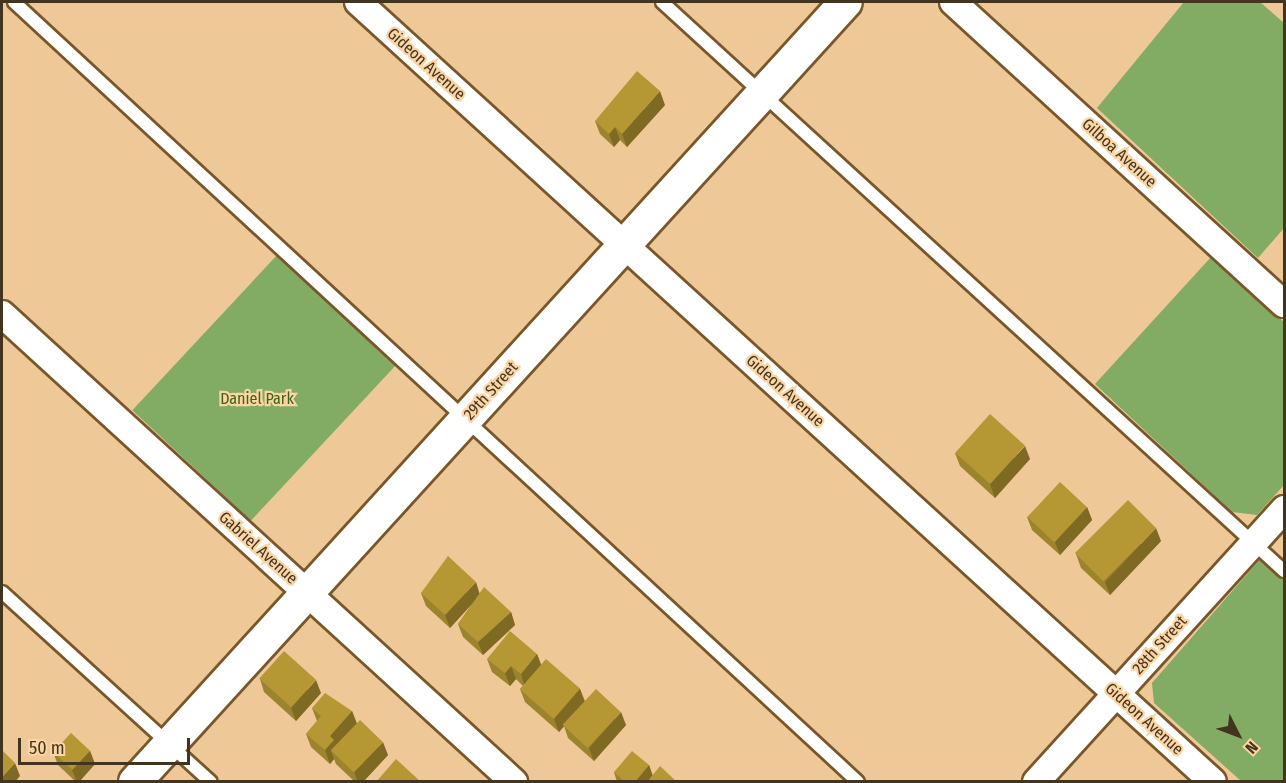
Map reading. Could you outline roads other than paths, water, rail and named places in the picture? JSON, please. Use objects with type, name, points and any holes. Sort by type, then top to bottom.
[{"type":"street","name":"Gideon Avenue","points":[[358,2],[1213,782]]},
{"type":"street","name":"29th Street","points":[[135,782],[846,2]]},
{"type":"street","name":"Gilboa Avenue","points":[[953,2],[1284,304]]},
{"type":"street","name":"Gabriel Avenue","points":[[2,314],[514,782]]},
{"type":"street","name":"28th Street","points":[[1036,782],[1284,509]]},
{"type":"lane","points":[[14,2],[858,782]]},
{"type":"lane","points":[[662,2],[1284,571]]},
{"type":"lane","points":[[2,592],[211,782]]},
{"type":"park label","name":"Daniel Park","points":[[257,399]]}]
